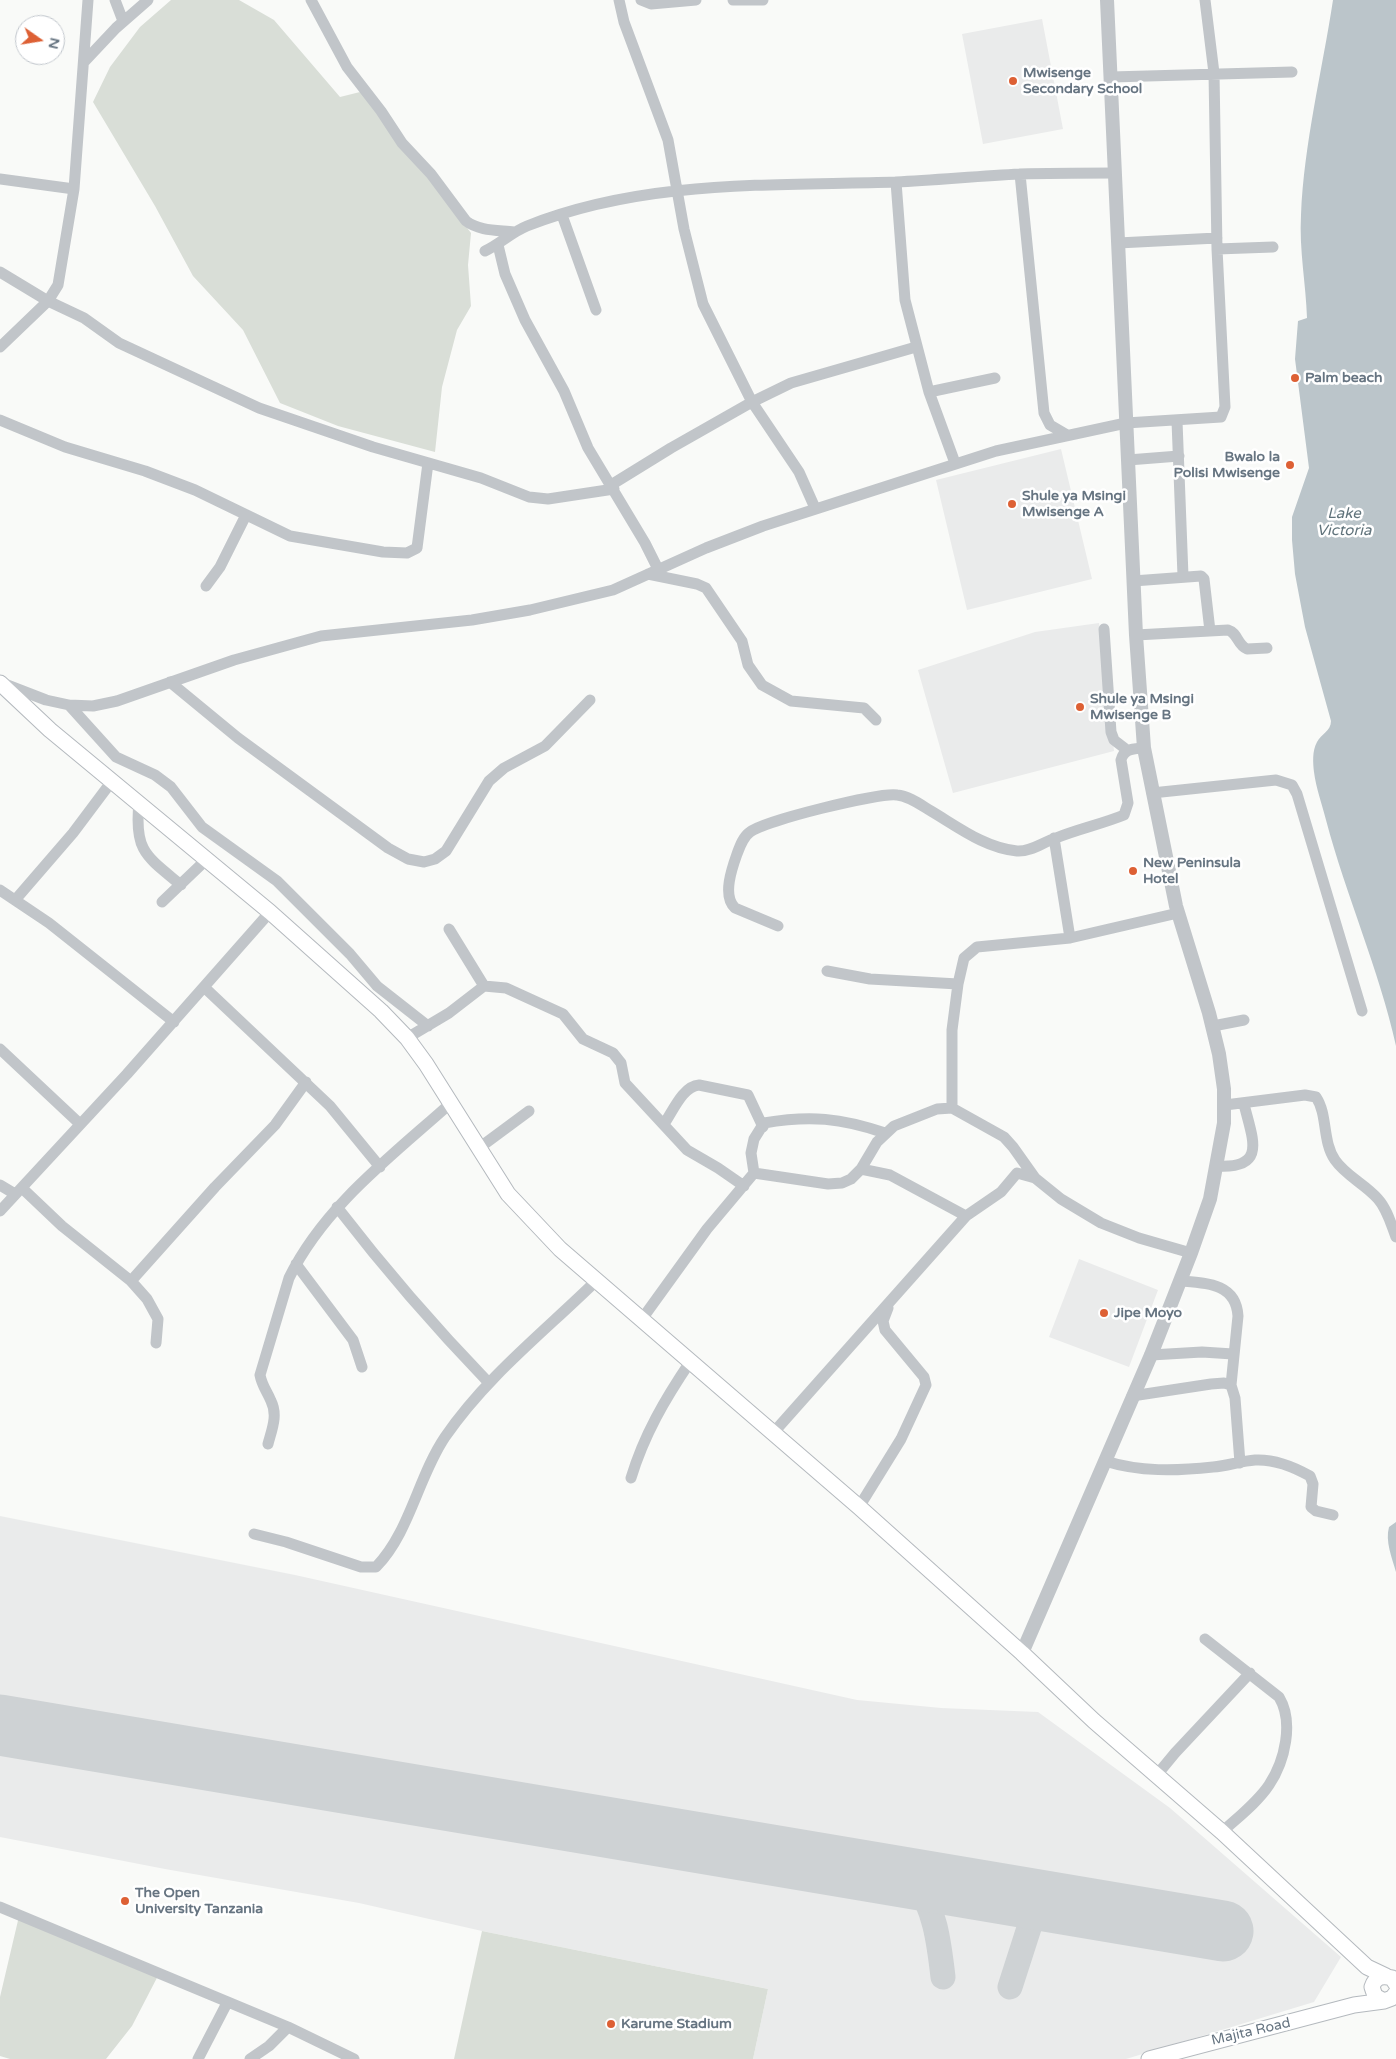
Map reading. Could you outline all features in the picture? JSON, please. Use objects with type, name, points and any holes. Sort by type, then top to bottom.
[{"type":"main road","points":[[0,683],[50,730],[270,912],[380,1011],[407,1038],[452,1102],[478,1148],[508,1194],[537,1226],[596,1281],[859,1507],[1156,1776],[1222,1832],[1367,1967],[1388,1990]]},
{"type":"main road","name":"Majita Road","points":[[1149,2059],[1354,2006],[1388,1990]]},
{"type":"street","points":[[0,347],[48,301],[56,290],[61,274],[74,189],[88,0]]},
{"type":"street","points":[[115,0],[123,21]]},
{"type":"street","points":[[84,62],[123,21],[148,0]]},
{"type":"street","points":[[311,0],[347,67],[381,111],[402,143],[431,174],[466,221],[472,226],[514,232]]},
{"type":"street","points":[[619,0],[624,22],[664,126],[684,229],[703,304],[752,402],[799,472],[815,508]]},
{"type":"street","points":[[641,0],[651,4],[696,0]]},
{"type":"street","points":[[733,0],[763,0]]},
{"type":"street","points":[[1022,1653],[1151,1355],[1191,1253],[1210,1199],[1218,1166],[1225,1105],[1223,1076],[1213,1026],[1178,912],[1144,748],[1133,581],[1107,0]]},
{"type":"street","points":[[0,683],[46,700],[69,705],[93,706],[117,701],[292,643],[321,636],[416,628],[530,610],[613,590],[706,548],[815,508],[880,490],[955,464],[1006,449],[1126,423],[1218,418],[1224,410],[1217,243],[1214,73],[1205,0]]},
{"type":"street","points":[[1110,77],[1292,72]]},
{"type":"street","points":[[485,251],[498,245],[514,232],[590,205],[678,191],[742,184],[896,182],[1020,174],[1115,173]]},
{"type":"street","points":[[1020,174],[1044,413],[1050,425],[1067,435]]},
{"type":"street","points":[[0,179],[74,189]]},
{"type":"street","points":[[896,182],[905,300],[929,392],[955,464]]},
{"type":"street","points":[[562,216],[596,310]]},
{"type":"street","points":[[1118,243],[1217,243],[1273,247]]},
{"type":"street","points":[[498,245],[514,298],[564,391],[588,448],[646,542],[653,572]]},
{"type":"street","points":[[0,272],[48,301],[84,318],[119,343],[259,408],[372,447],[481,478],[529,497],[548,499],[612,487],[658,455],[752,402],[791,383],[916,347]]},
{"type":"street","points":[[929,392],[995,378]]},
{"type":"street","points":[[0,420],[66,447],[145,471],[223,503],[275,531],[305,540],[383,552],[414,551],[420,539],[428,463]]},
{"type":"street","points":[[1177,421],[1183,576]]},
{"type":"street","points":[[1128,460],[1179,456]]},
{"type":"street","points":[[206,586],[220,567],[246,515]]},
{"type":"street","points":[[653,572],[706,588],[742,641],[748,665],[754,676],[779,696],[807,704],[862,708],[876,720]]},
{"type":"street","points":[[1133,581],[1196,575],[1204,579],[1210,631]]},
{"type":"street","points":[[1104,629],[1112,732],[1114,740],[1127,750]]},
{"type":"street","points":[[1136,635],[1210,631],[1232,632],[1243,648],[1268,648]]},
{"type":"street","points":[[170,682],[238,738],[360,828],[408,859],[424,862],[435,859],[446,851],[489,781],[504,768],[545,746],[590,700]]},
{"type":"street","points":[[69,705],[116,756],[155,775],[171,787],[202,827],[277,882],[350,954],[377,986],[428,1026]]},
{"type":"street","points":[[778,926],[734,908],[730,904],[729,896],[734,864],[741,843],[750,832],[765,824],[859,800],[897,795],[923,806],[981,841],[1018,851],[1034,848],[1054,838],[1124,815],[1128,803],[1121,760],[1122,754],[1127,750],[1144,748]]},
{"type":"street","points":[[1152,793],[1265,780],[1284,781],[1292,785],[1298,794],[1362,1011]]},
{"type":"street","points":[[16,899],[62,846],[112,782]]},
{"type":"street","points":[[139,803],[136,826],[141,847],[150,859],[181,885]]},
{"type":"street","points":[[1054,838],[1070,938]]},
{"type":"street","points":[[162,902],[207,859]]},
{"type":"street","points":[[0,890],[16,899],[100,961],[174,1022]]},
{"type":"street","points":[[0,1211],[174,1022],[270,912]]},
{"type":"street","points":[[952,1108],[952,1030],[958,984],[964,958],[977,947],[1070,938],[1178,912]]},
{"type":"street","points":[[448,929],[484,986]]},
{"type":"street","points":[[826,971],[870,979],[958,984]]},
{"type":"street","points":[[407,1038],[428,1026],[484,986],[506,988],[562,1014],[583,1039],[612,1053],[618,1059],[625,1084],[687,1150],[744,1186]]},
{"type":"street","points":[[204,987],[330,1106],[380,1167]]},
{"type":"street","points":[[1213,1026],[1244,1020]]},
{"type":"street","points":[[0,1049],[80,1124]]},
{"type":"street","points":[[131,1281],[215,1187],[275,1125],[306,1082]]},
{"type":"street","points":[[664,1124],[686,1091],[692,1086],[699,1086],[748,1095],[764,1127]]},
{"type":"street","points":[[1225,1105],[1305,1095],[1316,1097],[1321,1108],[1327,1142],[1334,1159],[1343,1170],[1379,1200],[1389,1217],[1396,1237]]},
{"type":"street","points":[[268,1444],[274,1423],[274,1409],[271,1399],[262,1388],[260,1376],[289,1278],[296,1264],[337,1207],[452,1102]]},
{"type":"street","points":[[1218,1166],[1239,1166],[1248,1162],[1251,1156],[1253,1145],[1244,1104]]},
{"type":"street","points":[[754,1173],[828,1184],[842,1183],[851,1179],[861,1169],[885,1133],[906,1120],[937,1109],[952,1108],[1004,1138],[1014,1147],[1035,1178],[1061,1199],[1101,1223],[1139,1238],[1191,1253]]},
{"type":"street","points":[[478,1148],[529,1111]]},
{"type":"street","points":[[642,1319],[707,1230],[754,1173],[751,1153],[754,1139],[764,1127],[764,1123],[797,1118],[822,1118],[845,1121],[885,1133]]},
{"type":"street","points":[[861,1169],[890,1175],[966,1216]]},
{"type":"street","points":[[774,1432],[966,1216],[1001,1192],[1016,1173],[1035,1178]]},
{"type":"street","points":[[0,1186],[19,1191],[131,1281],[148,1299],[158,1319],[156,1343]]},
{"type":"street","points":[[337,1207],[414,1301],[488,1382]]},
{"type":"street","points":[[296,1264],[353,1340],[362,1367]]},
{"type":"street","points":[[254,1534],[286,1542],[361,1567],[376,1567],[388,1554],[432,1458],[458,1419],[488,1382],[596,1281]]},
{"type":"street","points":[[1180,1281],[1220,1286],[1232,1297],[1237,1307],[1238,1316],[1231,1385],[1235,1398],[1240,1463]]},
{"type":"street","points":[[859,1507],[901,1440],[926,1385],[924,1377],[883,1326],[891,1302]]},
{"type":"street","points":[[1151,1355],[1202,1352],[1233,1354]]},
{"type":"street","points":[[631,1478],[648,1429],[663,1402],[690,1362]]},
{"type":"street","points":[[1132,1396],[1211,1384],[1231,1385]]},
{"type":"street","points":[[1105,1460],[1124,1467],[1170,1470],[1255,1460],[1274,1463],[1310,1476],[1313,1484],[1311,1507],[1316,1511],[1333,1515]]},
{"type":"street","points":[[1205,1639],[1279,1696],[1285,1707],[1288,1724],[1278,1768],[1268,1786],[1222,1832]]},
{"type":"street","points":[[1156,1776],[1250,1673]]},
{"type":"street","points":[[0,1907],[288,2027],[354,2059]]},
{"type":"street","points":[[198,2059],[227,2003]]},
{"type":"street","points":[[250,2059],[269,2046],[288,2027]]},
{"type":"shaded area","points":[[171,0],[239,0],[274,20],[340,97],[364,91],[471,233],[468,265],[471,306],[457,330],[442,387],[435,452],[338,426],[280,403],[243,330],[193,276],[155,206],[93,102],[110,67],[140,27]]},
{"type":"shaded area","name":"Mwisenge Secondary School","points":[[1042,19],[1063,129],[983,144],[962,34]]},
{"type":"shaded area","points":[[1061,449],[1092,579],[967,610],[936,480]]},
{"type":"shaded area","points":[[1099,623],[1114,751],[953,793],[918,670],[1035,632]]},
{"type":"shaded area","name":"Jipe Moyo","points":[[1079,1259],[1158,1290],[1129,1367],[1049,1337]]},
{"type":"shaded area","points":[[0,1516],[295,1575],[857,1700],[941,1708],[1038,1712],[1170,1808],[1341,1957],[1314,2002],[1126,2059],[753,2059],[768,1989],[482,1931],[359,1903],[165,1869],[0,1837]]},
{"type":"shaded area","points":[[20,1912],[161,1970],[132,2026],[106,2059],[10,2059],[0,2056],[0,1997]]},
{"type":"shaded area","name":"Karume Stadium","points":[[482,1931],[768,1989],[753,2059],[454,2059]]},
{"type":"water","name":"Lake Victoria","points":[[1333,0],[1396,0],[1396,1046],[1381,989],[1343,877],[1316,784],[1313,765],[1314,749],[1319,739],[1328,730],[1331,721],[1305,627],[1295,574],[1292,540],[1292,517],[1309,468],[1295,359],[1298,321],[1307,318],[1301,241],[1303,188],[1310,134]]},
{"type":"water","points":[[1396,1522],[1396,1572],[1390,1550],[1388,1532],[1389,1527]]},
{"type":"taxiway","points":[[914,1879],[927,1902],[935,1926],[943,1977]]},
{"type":"taxiway","points":[[1010,1987],[1038,1900]]},
{"type":"runway","points":[[0,1725],[1223,1931]]},
{"type":"place","name":"Mwisenge Secondary School","points":[[1013,81]]},
{"type":"place","name":"Palm beach","points":[[1295,378]]},
{"type":"place","name":"Bwalo la Polisi Mwisenge","points":[[1290,465]]},
{"type":"place","name":"Shule ya Msingi Mwisenge A","points":[[1012,504]]},
{"type":"place","name":"Shule ya Msingi Mwisenge B","points":[[1080,707]]},
{"type":"place","name":"New Peninsula Hotel","points":[[1133,871]]},
{"type":"place","name":"Jipe Moyo","points":[[1104,1313]]},
{"type":"place","name":"The Open University Tanzania","points":[[125,1901]]},
{"type":"place","name":"Karume Stadium","points":[[611,2024]]}]
